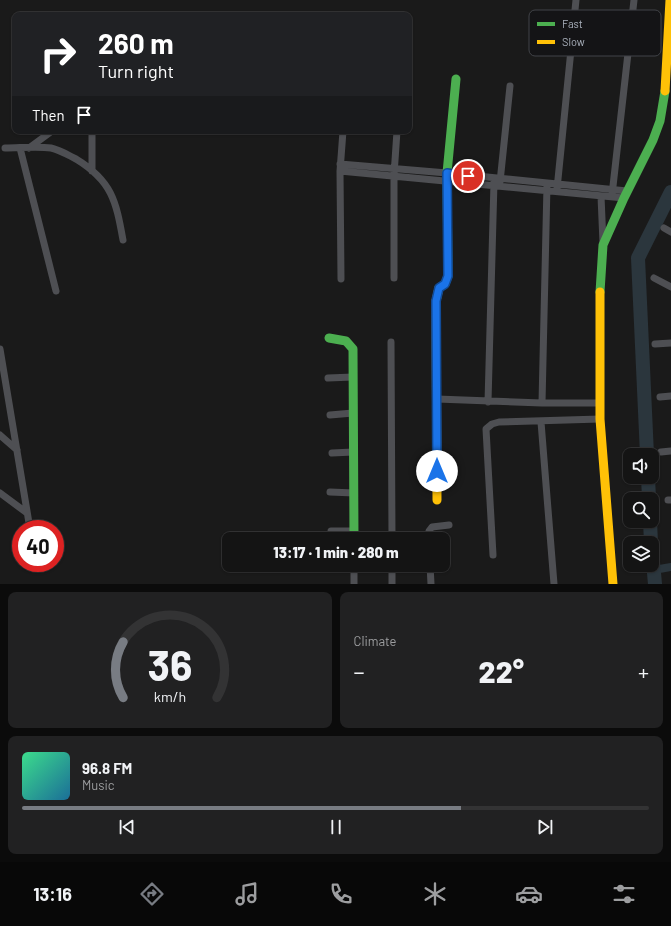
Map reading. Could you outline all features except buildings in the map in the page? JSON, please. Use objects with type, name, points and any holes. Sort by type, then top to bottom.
[{"type":"street","points":[[575,10],[576,0]]},
{"type":"street","points":[[633,10],[634,0]]},
{"type":"street","points":[[603,245],[625,194],[653,140],[660,121],[665,94],[670,0]]},
{"type":"street","points":[[557,188],[570,56]]},
{"type":"street","points":[[612,194],[628,56]]},
{"type":"street","points":[[437,500],[436,301],[439,288],[445,284],[448,276],[447,177],[456,79]]},
{"type":"street","points":[[488,402],[497,182],[510,86]]},
{"type":"street","points":[[29,148],[48,134]]},
{"type":"street","points":[[92,134],[92,171]]},
{"type":"street","points":[[341,279],[340,167],[343,134]]},
{"type":"street","points":[[394,278],[394,172],[397,134]]},
{"type":"street","points":[[5,148],[51,148],[64,152],[100,176],[112,194],[118,209],[123,240]]},
{"type":"street","points":[[20,148],[56,291]]},
{"type":"street","points":[[340,167],[612,194],[625,194]]},
{"type":"street","points":[[542,403],[547,187]]},
{"type":"street","points":[[557,188],[601,196],[612,194]]},
{"type":"street","points":[[601,196],[603,245],[600,284],[600,419],[614,584]]},
{"type":"street","points":[[664,228],[671,232]]},
{"type":"street","points":[[654,278],[671,287]]},
{"type":"street","points":[[329,338],[344,339],[349,341],[352,344],[353,349],[354,532]]},
{"type":"street","points":[[391,342],[392,532]]},
{"type":"street","points":[[655,344],[671,343]]},
{"type":"street","points":[[0,349],[28,520]]},
{"type":"street","points":[[328,378],[353,377]]},
{"type":"street","points":[[660,397],[671,396]]},
{"type":"street","points":[[437,399],[488,402],[600,403]]},
{"type":"street","points":[[330,415],[353,413]]},
{"type":"street","points":[[493,555],[486,429],[492,424],[499,422],[541,422],[600,419]]},
{"type":"street","points":[[541,422],[554,584]]},
{"type":"street","points":[[0,435],[17,450]]},
{"type":"street","points":[[661,452],[671,451]]},
{"type":"street","points":[[332,453],[354,452]]},
{"type":"street","points":[[330,492],[354,493]]},
{"type":"street","points":[[0,493],[27,513]]},
{"type":"street","points":[[429,532],[432,527],[449,526]]},
{"type":"street","points":[[331,531],[337,532]]},
{"type":"street","points":[[354,572],[354,584]]},
{"type":"street","points":[[392,572],[392,584]]},
{"type":"street","points":[[430,572],[431,584]]},
{"type":"waterway","points":[[647,448],[638,258],[671,192]]},
{"type":"waterway","points":[[648,484],[649,492]]},
{"type":"waterway","points":[[650,528],[651,536]]},
{"type":"waterway","points":[[659,569],[671,567]]},
{"type":"waterway","points":[[654,572],[655,584]]},
{"type":"traffic: fast","points":[[439,288],[445,284],[448,276],[447,173],[456,79]]},
{"type":"traffic: fast","points":[[600,292],[603,245],[624,198],[653,140],[660,121],[665,91]]},
{"type":"traffic: fast","points":[[329,338],[346,341],[353,349],[354,532]]},
{"type":"traffic: slow","points":[[665,91],[670,0]]},
{"type":"traffic: slow","points":[[437,500],[436,301],[439,288]]},
{"type":"traffic: slow","points":[[600,292],[600,419],[613,584]]},
{"type":"route","points":[[437,471],[436,301],[439,288],[445,284],[448,276],[447,173],[468,176]]}]
